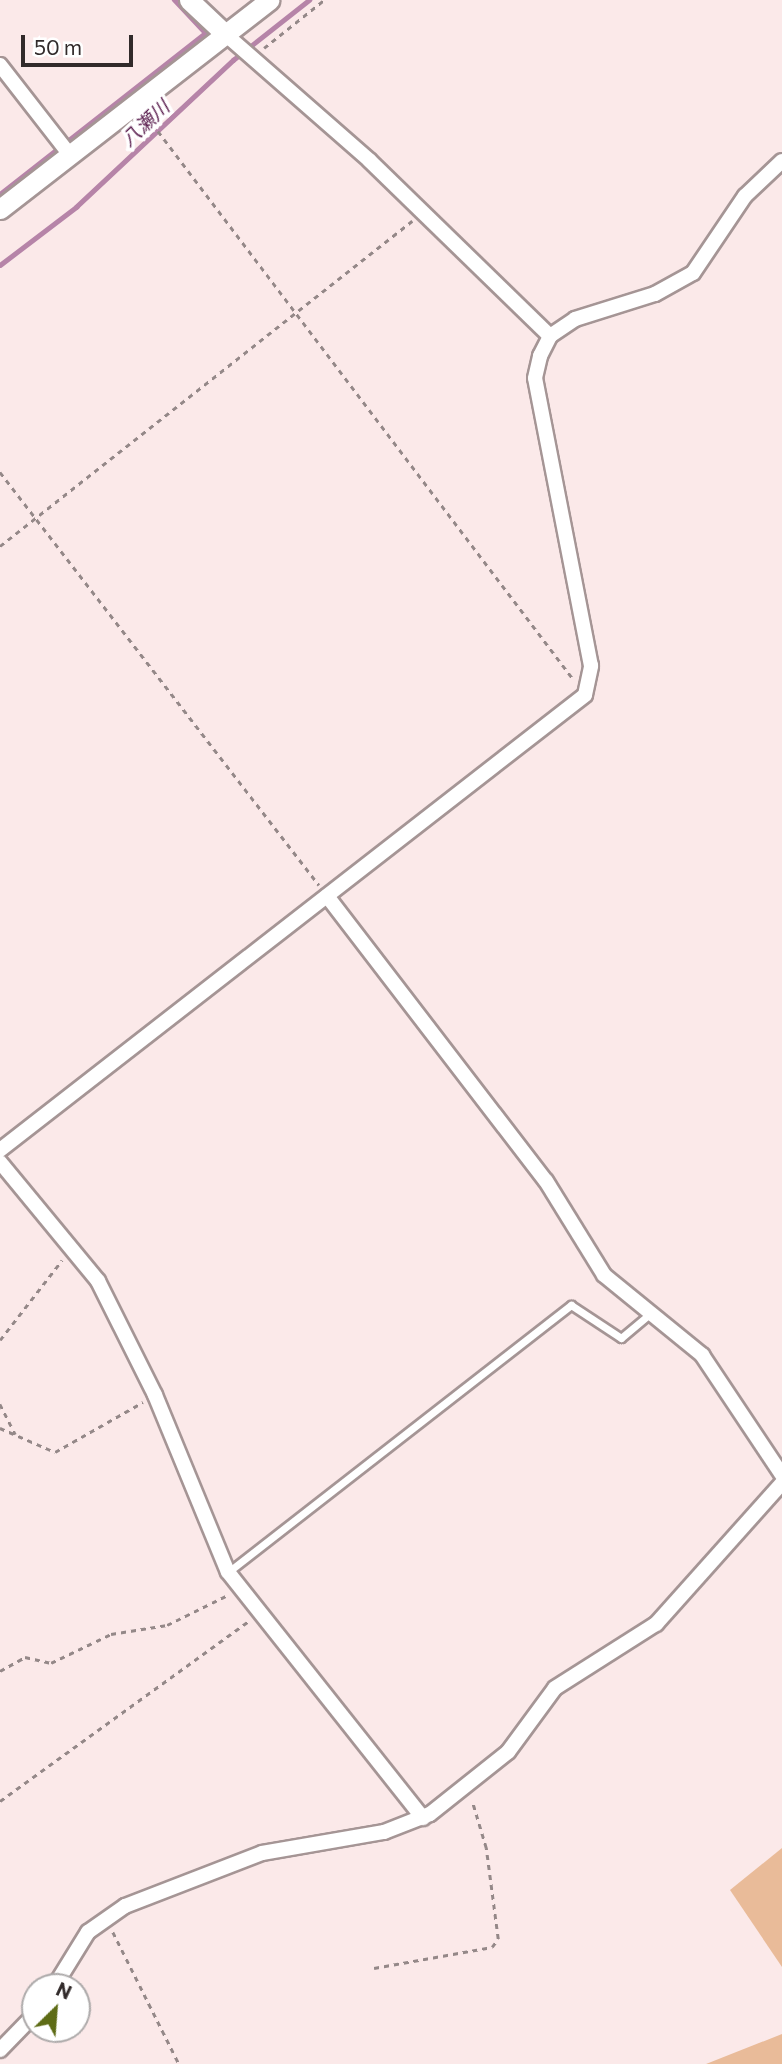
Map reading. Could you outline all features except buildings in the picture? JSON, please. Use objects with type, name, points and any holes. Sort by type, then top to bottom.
[{"type":"street","points":[[189,0],[422,213],[550,336]]},
{"type":"street","points":[[0,209],[231,39],[269,0]]},
{"type":"street","points":[[0,65],[70,155]]},
{"type":"street","points":[[0,1150],[585,695],[592,666],[535,378],[550,336],[575,318],[655,294],[692,273],[745,196],[782,161]]},
{"type":"street","points":[[327,896],[546,1181],[604,1275],[702,1355],[782,1472]]},
{"type":"street","points":[[0,1162],[98,1281],[155,1395],[228,1572],[422,1818]]},
{"type":"street","points":[[64,1973],[104,1918],[262,1853],[384,1832],[422,1818],[464,1789],[508,1752],[555,1688],[656,1624],[782,1483]]},
{"type":"street","points":[[0,2050],[21,2028]]},
{"type":"lane","points":[[228,1572],[570,1305],[621,1338],[650,1314]]},
{"type":"path","points":[[252,57],[324,0]]},
{"type":"path","points":[[158,131],[585,695]]},
{"type":"path","points":[[0,546],[422,213]]},
{"type":"path","points":[[0,472],[327,896]]},
{"type":"path","points":[[0,1340],[70,1249]]},
{"type":"path","points":[[0,1428],[55,1452],[155,1395]]},
{"type":"path","points":[[0,1404],[15,1434]]},
{"type":"path","points":[[0,1671],[25,1657],[51,1663],[111,1634],[167,1625],[240,1590]]},
{"type":"path","points":[[0,1801],[260,1613]]},
{"type":"path","points":[[374,1968],[492,1947],[498,1939],[486,1848],[477,1808],[464,1789]]},
{"type":"path","points":[[104,1918],[179,2064]]},
{"type":"shaded area","points":[[782,1848],[782,1967],[730,1890]]},
{"type":"shaded area","points":[[782,2034],[782,2064],[706,2064]]},
{"type":"waterway","points":[[0,194],[205,33],[174,0]]},
{"type":"waterway","name":"八瀬川","points":[[0,265],[76,207],[233,60],[309,0]]}]
